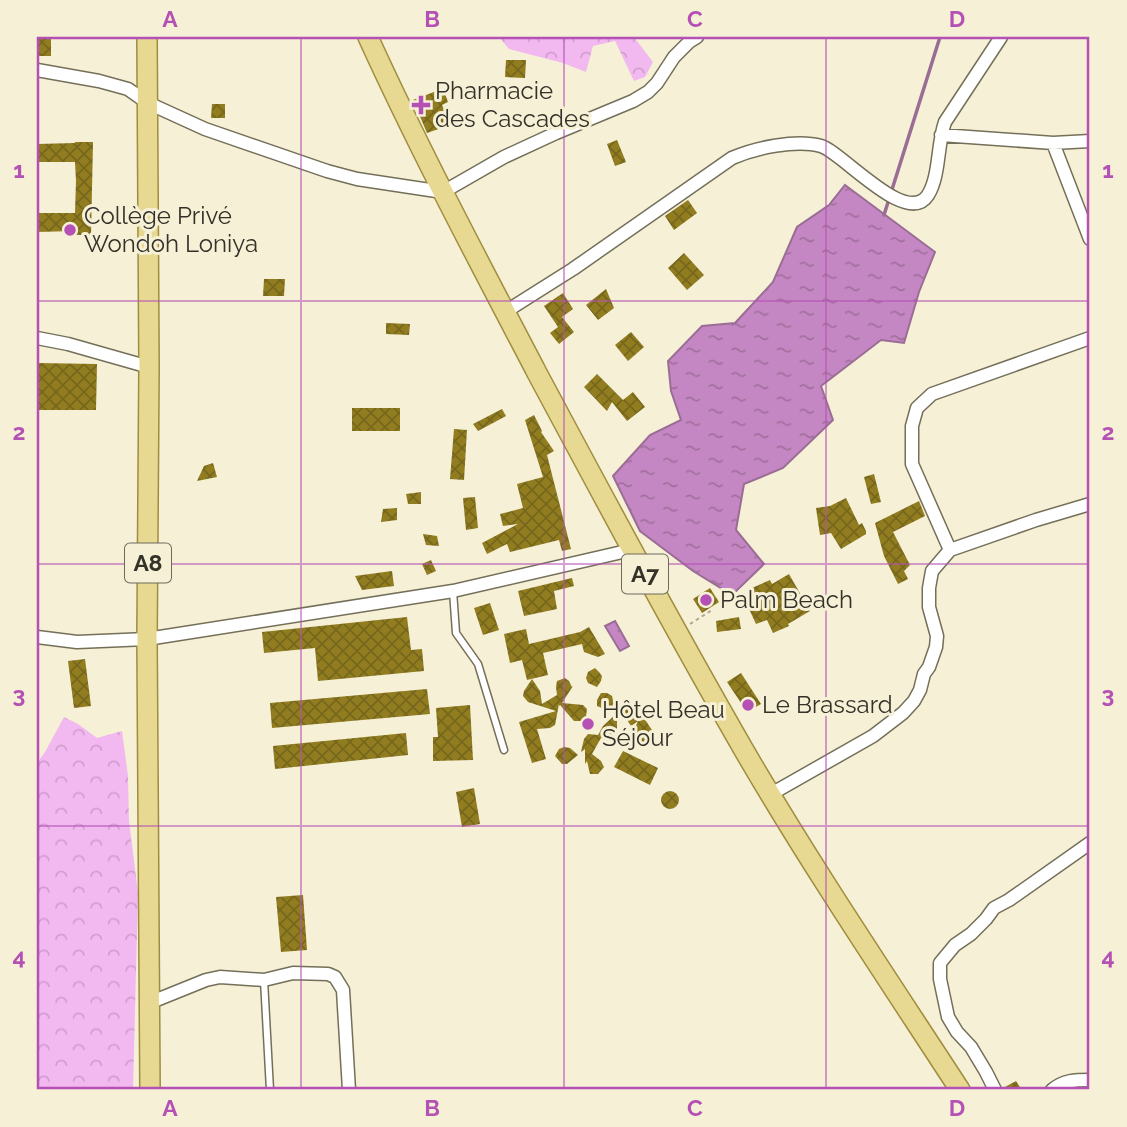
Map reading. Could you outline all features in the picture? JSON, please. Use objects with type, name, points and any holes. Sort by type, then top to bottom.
[{"type":"main road","name":"A8","points":[[147,37],[150,1090]]},
{"type":"main road","name":"A7","points":[[368,37],[505,312],[677,632],[746,754],[848,920],[960,1090]]},
{"type":"street","points":[[37,69],[99,80],[128,89],[148,103],[205,129],[327,171],[357,179],[443,192],[504,158],[648,92],[674,57],[698,37]]},
{"type":"street","points":[[505,312],[573,269],[732,158],[756,149],[779,145],[822,146],[858,173],[906,203],[922,202],[929,194],[934,179],[941,135],[953,109],[1001,37]]},
{"type":"street","points":[[941,135],[1053,144],[1090,141]]},
{"type":"street","points":[[1053,144],[1090,239]]},
{"type":"street","points":[[37,338],[149,367]]},
{"type":"street","points":[[950,550],[912,464],[912,426],[917,408],[932,394],[1090,338]]},
{"type":"street","points":[[771,794],[873,736],[914,701],[936,647],[937,636],[929,607],[932,571],[950,550],[1090,504]]},
{"type":"street","points":[[37,637],[77,642],[147,639],[453,591],[631,550]]},
{"type":"street","points":[[995,1090],[971,1047],[948,1017],[940,979],[940,963],[954,945],[986,919],[994,908],[1090,843]]},
{"type":"street","points":[[149,1003],[220,977],[264,980],[293,973],[328,974],[335,977],[343,990],[349,1090]]},
{"type":"street","points":[[1052,1090],[1071,1080],[1090,1080]]},
{"type":"lane","points":[[453,591],[456,633],[478,664],[504,750]]},
{"type":"lane","points":[[264,980],[270,1090]]},
{"type":"path","points":[[677,632],[712,610]]},
{"type":"green space","points":[[499,37],[634,37],[653,62],[645,77],[634,81],[615,41],[593,46],[586,72],[509,49]]},
{"type":"green space","points":[[64,717],[97,738],[122,731],[138,893],[133,1090],[37,1090],[37,763]]},
{"type":"water","points":[[845,185],[935,252],[919,292],[904,343],[881,340],[821,386],[833,420],[783,468],[744,484],[736,530],[764,564],[732,595],[693,571],[640,531],[613,476],[650,435],[681,420],[671,391],[668,361],[702,326],[735,323],[773,282],[797,227],[829,205]]},
{"type":"water","points":[[615,621],[629,646],[620,651],[605,626]]},
{"type":"building","points":[[37,37],[51,37],[51,56],[37,56]]},
{"type":"building","points":[[506,60],[526,60],[525,78],[505,77]]},
{"type":"building","points":[[439,90],[440,93],[444,91],[448,102],[442,105],[450,125],[427,133],[413,100]]},
{"type":"building","points":[[212,104],[225,104],[225,118],[211,118]]},
{"type":"building","points":[[617,140],[626,162],[615,166],[607,144]]},
{"type":"building","points":[[93,142],[91,235],[74,235],[74,231],[37,232],[37,213],[75,213],[76,181],[75,162],[37,162],[37,144]]},
{"type":"building","points":[[688,200],[697,213],[674,230],[665,216]]},
{"type":"building","points":[[684,253],[704,275],[687,290],[668,268]]},
{"type":"building","points":[[264,279],[285,279],[284,296],[263,296]]},
{"type":"building","points":[[606,289],[614,308],[598,320],[586,305]]},
{"type":"building","points":[[563,293],[573,309],[562,317],[574,332],[559,344],[550,333],[558,327],[544,306]]},
{"type":"building","points":[[386,323],[410,324],[409,335],[386,334]]},
{"type":"building","points":[[631,332],[644,347],[628,361],[615,345]]},
{"type":"building","points":[[37,363],[97,364],[96,410],[37,410]]},
{"type":"building","points":[[597,374],[623,400],[633,392],[645,407],[627,421],[612,402],[607,411],[584,387]]},
{"type":"building","points":[[352,408],[400,408],[400,431],[352,431]]},
{"type":"building","points":[[502,409],[506,416],[478,431],[473,424]]},
{"type":"building","points":[[534,415],[541,432],[554,451],[547,455],[571,549],[562,551],[559,540],[510,552],[507,544],[487,554],[482,543],[518,524],[503,526],[500,514],[523,508],[517,484],[543,477],[525,420]]},
{"type":"building","points":[[454,429],[467,430],[464,480],[450,479]]},
{"type":"building","points":[[213,463],[217,477],[197,481],[204,466]]},
{"type":"building","points":[[874,474],[881,502],[871,504],[864,477]]},
{"type":"building","points":[[421,492],[421,504],[408,504],[406,494]]},
{"type":"building","points":[[475,497],[478,528],[466,530],[463,498]]},
{"type":"building","points":[[846,498],[866,534],[841,549],[831,533],[820,535],[816,508],[830,506]]},
{"type":"building","points":[[919,501],[925,516],[893,532],[910,565],[904,571],[908,579],[898,584],[884,556],[875,523]]},
{"type":"building","points":[[397,508],[397,520],[381,522],[383,509]]},
{"type":"building","points":[[423,534],[437,536],[439,546],[426,545]]},
{"type":"building","points":[[431,560],[436,571],[427,575],[422,564]]},
{"type":"building","points":[[392,571],[394,586],[362,590],[355,576]]},
{"type":"building","points":[[789,574],[810,611],[788,624],[789,626],[773,633],[767,620],[756,624],[749,609],[759,604],[752,588],[770,580],[772,584]]},
{"type":"building","points":[[572,578],[574,586],[554,591],[557,609],[524,616],[518,591]]},
{"type":"building","points":[[710,588],[719,602],[702,613],[693,599]]},
{"type":"building","points":[[490,603],[499,630],[483,635],[474,608]]},
{"type":"building","points":[[407,617],[411,650],[422,649],[424,671],[318,681],[315,648],[264,653],[262,632]]},
{"type":"building","points":[[739,617],[741,629],[717,632],[716,621]]},
{"type":"building","points":[[589,627],[605,654],[598,657],[584,652],[582,644],[543,653],[548,675],[527,680],[522,660],[510,663],[504,634],[526,629],[529,644],[580,632]]},
{"type":"building","points":[[85,659],[91,706],[74,708],[68,661]]},
{"type":"building","points":[[595,668],[602,676],[597,687],[588,683],[586,678],[588,672]]},
{"type":"building","points":[[741,673],[761,704],[747,712],[727,682]]},
{"type":"building","points":[[565,678],[573,686],[562,703],[583,705],[587,709],[586,716],[582,721],[574,721],[559,704],[555,725],[537,729],[546,759],[532,763],[519,722],[556,711],[528,702],[523,696],[524,691],[532,679],[540,691],[542,704],[557,695],[557,681]]},
{"type":"building","points":[[427,689],[430,714],[272,728],[270,703]]},
{"type":"building","points":[[601,693],[612,696],[616,714],[597,706]]},
{"type":"building","points":[[634,703],[652,730],[647,733],[651,739],[643,744],[634,730],[638,721],[631,726],[621,711]]},
{"type":"building","points":[[470,705],[473,760],[433,761],[433,737],[438,737],[436,708]]},
{"type":"building","points":[[617,713],[617,734],[610,739],[601,738],[592,754],[604,767],[598,774],[590,774],[587,761],[585,764],[585,749],[581,752],[584,739],[588,734],[598,735]]},
{"type":"building","points":[[406,733],[408,755],[275,769],[273,746]]},
{"type":"building","points":[[570,748],[578,755],[567,764],[562,764],[555,756],[559,749]]},
{"type":"building","points":[[623,751],[658,768],[650,785],[614,767]]},
{"type":"building","points":[[474,788],[480,824],[462,827],[456,792]]},
{"type":"building","points":[[670,791],[676,794],[679,800],[676,806],[670,809],[664,806],[661,800],[664,794]]},
{"type":"building","points":[[303,895],[307,950],[281,952],[276,897]]},
{"type":"building","points":[[1016,1081],[1022,1090],[1004,1090],[1003,1088]]},
{"type":"waterway","points":[[884,215],[940,37]]},
{"type":"place","name":"Pharmacie des Cascades","points":[[421,105]]},
{"type":"place","name":"Collège Privé Wondoh Loniya","points":[[70,230]]},
{"type":"place","name":"Palm Beach","points":[[706,600]]},
{"type":"place","name":"Le Brassard","points":[[748,705]]},
{"type":"place","name":"Hôtel Beau Séjour","points":[[588,724]]}]
